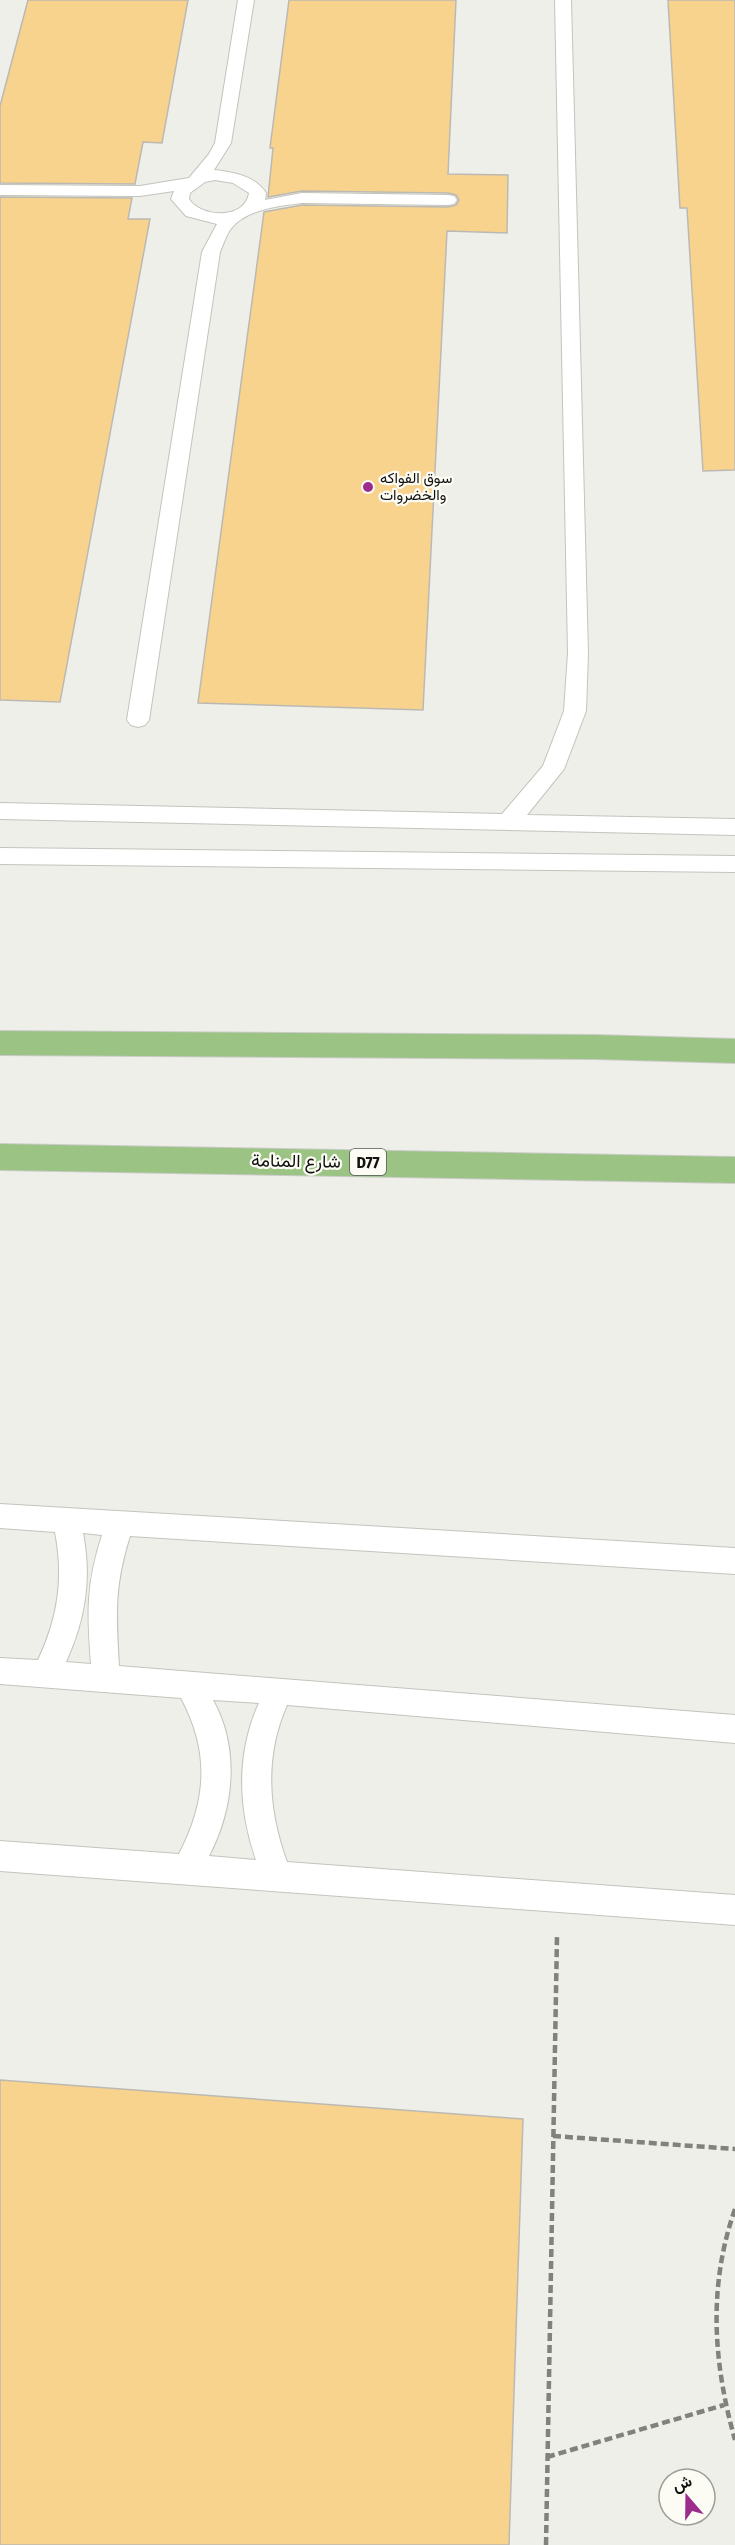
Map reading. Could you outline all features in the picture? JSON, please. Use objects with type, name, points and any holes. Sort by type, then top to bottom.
[{"type":"main road","points":[[0,1043],[594,1047],[735,1051]]},
{"type":"main road","name":"شارع المنامة","points":[[0,1156],[735,1170]]},
{"type":"lane","points":[[211,252],[208,240],[180,199],[182,191],[195,181],[217,155],[223,143],[246,0]]},
{"type":"lane","points":[[509,821],[553,769],[575,711],[578,653],[563,0]]},
{"type":"lane","points":[[138,720],[211,252],[223,227],[256,201],[256,192],[247,182],[223,143]]},
{"type":"lane","points":[[0,190],[115,192],[165,188],[215,176],[247,182],[303,198]]},
{"type":"lane","points":[[115,192],[163,200],[190,211],[222,218],[283,200],[303,198],[447,200]]},
{"type":"lane","points":[[0,811],[735,827]]},
{"type":"lane","points":[[0,856],[735,864]]},
{"type":"lane","points":[[0,1516],[735,1561]]},
{"type":"lane","points":[[46,1675],[65,1635],[74,1595],[75,1557],[67,1521]]},
{"type":"lane","points":[[106,1679],[101,1609],[106,1567],[120,1523]]},
{"type":"lane","points":[[0,1671],[279,1691],[735,1729]]},
{"type":"lane","points":[[186,1871],[206,1832],[216,1793],[216,1753],[207,1717],[189,1684]]},
{"type":"lane","points":[[278,1878],[264,1842],[256,1807],[254,1775],[258,1745],[267,1715],[279,1691]]},
{"type":"lane","points":[[0,1856],[735,1910]]},
{"type":"path","points":[[546,2545],[557,1897]]},
{"type":"path","points":[[553,2136],[735,2149]]},
{"type":"path","points":[[735,2209],[726,2230],[714,2306],[724,2405],[735,2440]]},
{"type":"path","points":[[547,2457],[724,2405]]},
{"type":"building","points":[[28,0],[188,0],[162,143],[143,142],[135,184],[0,183],[0,106]]},
{"type":"building","points":[[289,0],[456,0],[448,174],[508,175],[507,233],[447,231],[423,710],[198,703],[264,212],[302,205],[448,207],[456,205],[459,200],[456,195],[448,193],[302,191],[268,197],[273,148],[270,148]]},
{"type":"building","points":[[668,0],[735,0],[735,470],[703,471],[687,208],[680,208]]},
{"type":"building","points":[[0,197],[132,198],[128,219],[150,219],[60,702],[0,700]]},
{"type":"building","points":[[0,2080],[523,2119],[509,2545],[0,2545]]},
{"type":"place","name":"سوق الفواكه والخضروات","points":[[368,487]]}]
